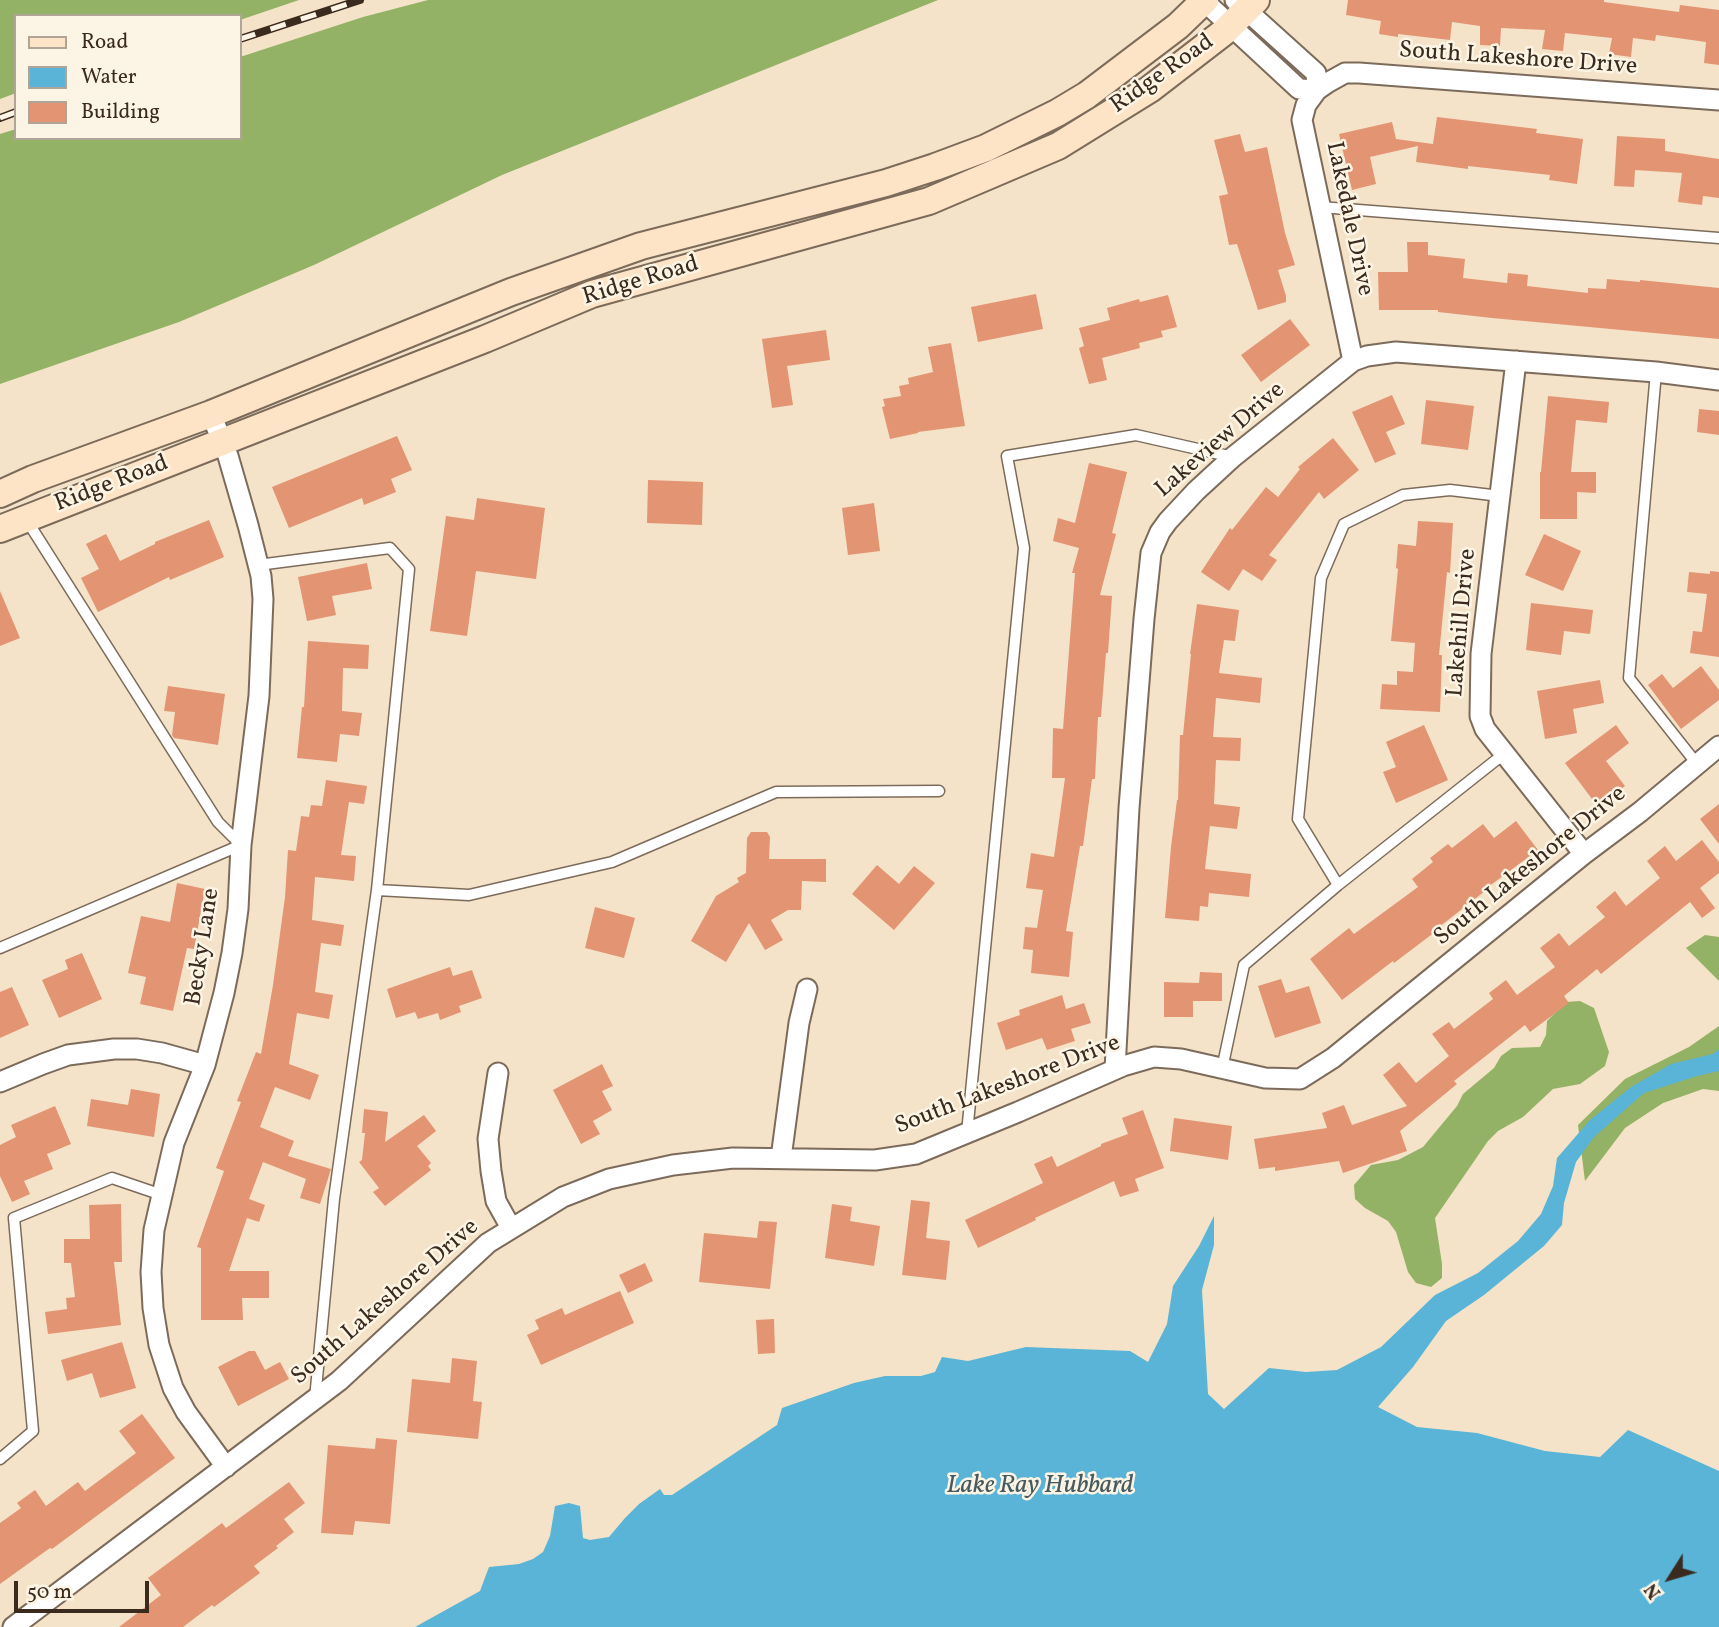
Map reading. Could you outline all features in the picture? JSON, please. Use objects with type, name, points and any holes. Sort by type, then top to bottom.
[{"type":"main road","name":"Ridge Road","points":[[0,529],[485,340],[592,294],[929,201],[1022,146],[1056,113],[1087,95],[1178,26],[1205,0]]},
{"type":"main road","name":"Ridge Road","points":[[0,494],[33,479],[211,414],[511,292],[641,246],[898,179],[986,148],[1058,146],[1150,89],[1242,9]]},
{"type":"main road","points":[[682,235],[691,267]]},
{"type":"street","points":[[1205,0],[1242,9],[1299,89],[1317,90]]},
{"type":"street","name":"South Lakeshore Drive","points":[[1317,90],[1345,73],[1359,73],[1719,100]]},
{"type":"street","name":"Lakedale Drive","points":[[1317,90],[1306,105],[1302,120],[1353,361]]},
{"type":"street","name":"Lakeview Drive","points":[[1115,1069],[1129,808],[1144,619],[1151,553],[1167,521],[1233,457],[1353,361],[1367,356],[1396,352],[1656,372],[1719,380]]},
{"type":"street","name":"Lakehill Drive","points":[[1516,361],[1481,654],[1480,716],[1485,729],[1584,854]]},
{"type":"street","name":"Becky Lane","points":[[211,414],[237,486],[258,565],[263,599],[259,696],[241,845],[238,909],[232,953],[205,1065],[174,1143],[154,1230],[151,1272],[159,1345],[173,1388],[186,1412],[226,1467]]},
{"type":"street","name":"South Lakeshore Drive","points":[[13,1627],[339,1381],[488,1243],[563,1197],[609,1179],[721,1159],[781,1157],[875,1160],[916,1154],[1115,1069],[1154,1056],[1181,1059],[1265,1078],[1300,1079],[1332,1058],[1719,746]]},
{"type":"street","points":[[781,1157],[799,1023],[807,989]]},
{"type":"street","points":[[0,1082],[68,1055],[114,1049],[162,1053],[205,1065]]},
{"type":"street","points":[[498,1073],[488,1139],[496,1200],[511,1228]]},
{"type":"lane","points":[[1320,207],[1719,238]]},
{"type":"lane","points":[[1656,372],[1629,678],[1697,764]]},
{"type":"lane","points":[[967,1133],[1024,548],[1007,456],[1136,435],[1233,457]]},
{"type":"lane","points":[[1338,885],[1298,819],[1321,578],[1344,524],[1403,495],[1450,490],[1500,496]]},
{"type":"lane","points":[[0,948],[241,845],[218,822],[25,519]]},
{"type":"lane","points":[[258,565],[390,548],[409,569],[377,890],[334,1199],[315,1400]]},
{"type":"lane","points":[[1222,1069],[1244,965],[1338,885],[1505,754]]},
{"type":"lane","points":[[377,890],[469,895],[612,862],[776,792],[939,792]]},
{"type":"lane","points":[[0,1459],[33,1431],[14,1218],[112,1178],[162,1195]]},
{"type":"green space","points":[[0,0],[299,0],[242,19],[242,14],[14,14],[14,94],[0,99]]},
{"type":"green space","points":[[428,0],[938,0],[502,175],[314,265],[179,322],[0,384],[0,134],[14,130],[14,140],[242,140],[242,56],[363,17]]},
{"type":"green space","points":[[1705,935],[1719,937],[1719,981],[1686,948]]},
{"type":"green space","points":[[1580,1001],[1594,1008],[1609,1052],[1605,1066],[1580,1084],[1553,1089],[1523,1117],[1498,1131],[1488,1141],[1435,1218],[1442,1278],[1431,1287],[1416,1283],[1408,1272],[1396,1232],[1388,1221],[1355,1199],[1354,1185],[1371,1165],[1398,1160],[1423,1147],[1457,1106],[1463,1094],[1494,1068],[1501,1056],[1512,1048],[1540,1047],[1546,1035],[1547,1021],[1566,1002]]},
{"type":"green space","points":[[1719,1026],[1719,1091],[1703,1089],[1663,1103],[1625,1128],[1585,1181],[1578,1125],[1625,1079],[1689,1047]]},
{"type":"water","name":"Lake Ray Hubbard","points":[[1719,1049],[1719,1071],[1644,1093],[1594,1137],[1576,1162],[1564,1203],[1562,1225],[1544,1246],[1484,1295],[1446,1321],[1413,1367],[1378,1407],[1417,1427],[1477,1433],[1545,1451],[1600,1457],[1628,1430],[1719,1471],[1719,1627],[415,1627],[480,1591],[489,1567],[519,1564],[543,1552],[550,1536],[555,1506],[569,1503],[580,1506],[583,1538],[590,1540],[609,1537],[639,1504],[660,1489],[664,1495],[672,1495],[777,1425],[782,1408],[854,1383],[885,1376],[921,1376],[935,1372],[942,1357],[968,1361],[1026,1347],[1130,1351],[1148,1362],[1167,1324],[1173,1286],[1199,1246],[1214,1216],[1214,1245],[1202,1290],[1208,1394],[1224,1409],[1269,1368],[1306,1372],[1337,1370],[1381,1347],[1435,1295],[1478,1273],[1518,1241],[1541,1214],[1553,1186],[1557,1158],[1590,1120],[1631,1087],[1671,1064],[1713,1054]]},
{"type":"building","points":[[1348,0],[1604,0],[1679,12],[1680,5],[1719,10],[1719,65],[1704,63],[1706,42],[1656,35],[1655,41],[1633,38],[1631,57],[1609,54],[1612,38],[1565,33],[1563,51],[1542,49],[1545,30],[1501,28],[1500,46],[1480,45],[1480,26],[1452,22],[1450,40],[1379,34],[1381,21],[1346,15]]},
{"type":"building","points":[[1437,117],[1537,129],[1536,133],[1583,139],[1577,184],[1549,180],[1550,175],[1416,162],[1418,146],[1370,157],[1376,184],[1352,190],[1339,134],[1392,122],[1396,139],[1433,144]]},
{"type":"building","points":[[1240,134],[1245,152],[1267,147],[1285,233],[1295,265],[1278,270],[1286,302],[1258,310],[1237,244],[1229,245],[1219,196],[1228,194],[1214,140]]},
{"type":"building","points":[[1617,136],[1665,139],[1665,151],[1719,159],[1719,198],[1703,196],[1702,205],[1678,202],[1682,173],[1635,170],[1634,187],[1614,186]]},
{"type":"building","points":[[1407,242],[1428,242],[1428,255],[1465,259],[1463,278],[1507,283],[1508,273],[1528,275],[1527,286],[1588,293],[1588,288],[1606,289],[1607,279],[1719,288],[1719,339],[1492,318],[1438,310],[1379,310],[1378,272],[1408,272]]},
{"type":"building","points":[[1036,294],[1043,329],[978,342],[971,307]]},
{"type":"building","points":[[1168,295],[1177,327],[1161,331],[1163,337],[1139,343],[1140,348],[1102,358],[1107,380],[1089,384],[1079,348],[1084,346],[1079,328],[1110,320],[1107,308],[1139,299],[1140,302]]},
{"type":"building","points":[[1290,319],[1310,345],[1261,382],[1241,355]]},
{"type":"building","points":[[826,330],[830,360],[787,366],[793,405],[772,408],[762,339]]},
{"type":"building","points":[[951,343],[965,426],[918,432],[890,439],[882,407],[885,406],[883,399],[901,396],[899,386],[909,384],[908,378],[933,372],[928,347]]},
{"type":"building","points":[[1392,395],[1405,424],[1386,432],[1396,454],[1375,463],[1352,412]]},
{"type":"building","points":[[1548,396],[1609,402],[1607,423],[1576,420],[1571,472],[1596,472],[1596,493],[1577,492],[1577,519],[1540,519],[1540,472]]},
{"type":"building","points":[[1426,400],[1474,406],[1468,450],[1421,444]]},
{"type":"building","points":[[1699,409],[1719,411],[1719,435],[1697,432]]},
{"type":"building","points":[[397,436],[412,470],[391,479],[396,492],[364,505],[362,498],[289,528],[272,487]]},
{"type":"building","points":[[1333,438],[1359,470],[1324,499],[1319,492],[1269,555],[1277,560],[1262,581],[1243,569],[1229,591],[1201,572],[1230,528],[1232,530],[1266,487],[1278,497],[1300,469],[1298,467]]},
{"type":"building","points":[[1089,463],[1127,472],[1112,533],[1116,534],[1100,595],[1112,596],[1108,653],[1101,717],[1098,717],[1095,779],[1092,779],[1083,846],[1080,846],[1066,931],[1073,932],[1069,977],[1031,973],[1033,950],[1023,949],[1025,927],[1037,928],[1043,890],[1026,888],[1031,853],[1054,857],[1065,778],[1052,778],[1053,728],[1063,729],[1075,573],[1072,573],[1079,548],[1053,541],[1058,518],[1075,523]]},
{"type":"building","points":[[648,480],[703,482],[702,525],[647,523]]},
{"type":"building","points":[[477,498],[545,508],[536,579],[476,571],[467,636],[430,631],[446,516],[474,520]]},
{"type":"building","points":[[874,503],[880,551],[848,555],[842,508]]},
{"type":"building","points":[[209,520],[224,557],[170,580],[169,577],[98,612],[81,578],[99,569],[86,544],[106,534],[120,561],[155,542]]},
{"type":"building","points":[[1418,521],[1453,523],[1450,573],[1447,572],[1439,655],[1442,655],[1440,712],[1380,709],[1382,684],[1397,685],[1397,671],[1413,672],[1415,643],[1391,641],[1398,544],[1416,546]]},
{"type":"building","points":[[1544,534],[1581,551],[1563,591],[1525,575]]},
{"type":"building","points":[[367,563],[372,589],[332,596],[336,615],[307,621],[298,577]]},
{"type":"building","points":[[1710,571],[1719,572],[1719,657],[1690,653],[1693,631],[1702,632],[1707,594],[1687,592],[1689,572],[1710,574]]},
{"type":"building","points":[[0,591],[20,638],[0,646]]},
{"type":"building","points":[[1531,603],[1593,610],[1590,634],[1564,631],[1561,655],[1526,650]]},
{"type":"building","points":[[1197,604],[1239,610],[1235,641],[1224,640],[1219,673],[1262,678],[1260,703],[1216,698],[1213,737],[1241,738],[1240,761],[1216,760],[1214,804],[1240,807],[1237,829],[1210,826],[1205,869],[1251,874],[1249,897],[1209,893],[1208,907],[1200,906],[1199,921],[1165,918],[1178,800],[1180,735],[1183,735]]},
{"type":"building","points":[[308,641],[369,645],[368,669],[343,668],[342,711],[362,713],[359,736],[340,734],[337,762],[297,758],[304,707]]},
{"type":"building","points":[[1701,666],[1719,690],[1719,700],[1681,729],[1648,685],[1662,674],[1673,688]]},
{"type":"building","points":[[1600,680],[1604,703],[1573,709],[1577,733],[1545,739],[1537,691]]},
{"type":"building","points":[[168,686],[225,694],[218,745],[174,738],[172,735],[175,712],[164,711]]},
{"type":"building","points":[[1424,725],[1448,780],[1396,803],[1383,772],[1396,767],[1386,742]]},
{"type":"building","points":[[1616,725],[1629,743],[1606,761],[1625,786],[1598,807],[1565,763]]},
{"type":"building","points":[[326,780],[367,786],[364,804],[349,802],[341,855],[356,856],[354,881],[315,877],[312,920],[344,925],[341,946],[321,943],[315,992],[333,995],[329,1019],[297,1013],[289,1064],[319,1075],[310,1100],[275,1087],[260,1127],[294,1141],[288,1156],[331,1169],[320,1204],[300,1198],[306,1179],[263,1162],[249,1199],[265,1205],[259,1222],[247,1218],[229,1271],[269,1271],[269,1298],[242,1298],[243,1320],[201,1320],[201,1248],[197,1247],[224,1171],[216,1168],[241,1102],[237,1101],[256,1052],[261,1054],[285,897],[288,850],[296,851],[301,816],[309,817],[311,805],[322,806]]},
{"type":"building","points":[[1719,804],[1719,844],[1700,819]]},
{"type":"building","points":[[1516,821],[1538,850],[1484,890],[1435,932],[1342,1000],[1310,959],[1349,928],[1354,934],[1418,887],[1412,879],[1433,862],[1430,858],[1448,844],[1452,848],[1483,824],[1494,838]]},
{"type":"building","points":[[751,832],[767,832],[770,837],[769,859],[826,859],[826,882],[802,881],[801,910],[788,910],[771,920],[783,940],[765,950],[749,923],[726,962],[691,941],[716,896],[739,882],[737,878],[746,873],[747,838]]},
{"type":"building","points":[[1702,840],[1719,862],[1719,873],[1700,888],[1715,908],[1702,918],[1690,902],[1601,974],[1597,969],[1564,996],[1569,1003],[1530,1032],[1525,1025],[1454,1081],[1457,1084],[1400,1131],[1407,1151],[1343,1173],[1339,1161],[1275,1171],[1275,1167],[1259,1169],[1254,1139],[1327,1128],[1322,1113],[1344,1105],[1352,1125],[1407,1106],[1383,1075],[1399,1062],[1416,1083],[1449,1056],[1432,1034],[1449,1022],[1454,1029],[1493,999],[1489,993],[1506,980],[1517,995],[1555,967],[1540,948],[1559,933],[1569,946],[1605,917],[1596,907],[1615,891],[1626,906],[1660,878],[1647,861],[1665,846],[1676,861]]},
{"type":"building","points":[[877,865],[899,884],[914,866],[935,883],[894,930],[852,894]]},
{"type":"building","points":[[177,883],[205,889],[194,949],[187,948],[173,1011],[140,1004],[146,977],[128,973],[141,916],[170,922]]},
{"type":"building","points":[[595,907],[635,918],[624,958],[585,948]]},
{"type":"building","points":[[82,953],[102,999],[59,1018],[42,980],[68,969],[65,960]]},
{"type":"building","points":[[450,967],[453,976],[472,970],[482,998],[459,1006],[461,1012],[440,1020],[438,1013],[418,1019],[415,1012],[396,1018],[387,989]]},
{"type":"building","points":[[1200,972],[1222,973],[1222,1001],[1193,1001],[1193,1017],[1164,1017],[1164,982],[1199,983]]},
{"type":"building","points":[[1281,979],[1286,993],[1309,986],[1321,1023],[1275,1038],[1258,986]]},
{"type":"building","points":[[12,987],[29,1025],[0,1038],[0,992]]},
{"type":"building","points":[[1062,995],[1066,1009],[1084,1003],[1091,1023],[1071,1029],[1075,1041],[1047,1050],[1042,1038],[1006,1050],[997,1023],[1020,1015],[1019,1010]]},
{"type":"building","points":[[602,1064],[613,1086],[602,1091],[612,1110],[593,1121],[600,1134],[581,1144],[553,1090]]},
{"type":"building","points":[[131,1089],[160,1094],[154,1137],[87,1126],[91,1099],[128,1105]]},
{"type":"building","points":[[55,1106],[71,1144],[47,1154],[53,1169],[24,1181],[30,1194],[12,1202],[0,1176],[0,1145],[16,1137],[11,1125]]},
{"type":"building","points":[[364,1109],[388,1112],[385,1142],[424,1115],[436,1131],[417,1146],[431,1163],[428,1166],[431,1170],[385,1206],[373,1192],[379,1188],[359,1162],[362,1160],[365,1133],[362,1133]]},
{"type":"building","points":[[1143,1110],[1164,1168],[1135,1179],[1139,1191],[1120,1197],[1114,1181],[978,1248],[965,1220],[1043,1183],[1034,1164],[1052,1156],[1057,1167],[1101,1144],[1128,1134],[1122,1118]]},
{"type":"building","points":[[1174,1118],[1232,1126],[1228,1160],[1170,1151]]},
{"type":"building","points":[[911,1200],[930,1202],[926,1238],[950,1241],[946,1280],[902,1275]]},
{"type":"building","points":[[121,1204],[122,1262],[114,1262],[121,1325],[48,1334],[45,1312],[67,1309],[66,1298],[75,1297],[71,1263],[64,1263],[64,1239],[90,1239],[89,1205]]},
{"type":"building","points":[[832,1204],[852,1207],[850,1221],[880,1226],[874,1266],[825,1258]]},
{"type":"building","points":[[759,1221],[777,1222],[770,1289],[699,1282],[704,1233],[757,1238]]},
{"type":"building","points":[[645,1263],[653,1281],[628,1293],[619,1275]]},
{"type":"building","points":[[620,1291],[634,1323],[541,1365],[527,1335],[539,1329],[535,1320],[562,1308],[565,1315]]},
{"type":"building","points":[[774,1319],[775,1353],[758,1354],[756,1320]]},
{"type":"building","points":[[122,1342],[136,1388],[100,1398],[92,1373],[67,1381],[61,1360]]},
{"type":"building","points":[[249,1351],[255,1351],[265,1370],[280,1362],[289,1379],[238,1406],[218,1367]]},
{"type":"building","points":[[452,1358],[477,1361],[473,1401],[482,1402],[478,1439],[407,1432],[412,1379],[450,1383]]},
{"type":"building","points":[[142,1414],[175,1458],[0,1584],[0,1523],[21,1508],[17,1503],[35,1490],[46,1506],[78,1482],[85,1491],[136,1453],[119,1431]]},
{"type":"building","points":[[376,1438],[397,1440],[390,1524],[355,1521],[353,1535],[321,1533],[328,1445],[375,1449]]},
{"type":"building","points":[[289,1482],[305,1503],[284,1519],[294,1532],[254,1566],[260,1573],[183,1627],[119,1627],[161,1595],[148,1578],[222,1523],[226,1528]]},
{"type":"railway","points":[[242,38],[360,0]]},
{"type":"railway","points":[[0,118],[14,113]]}]
